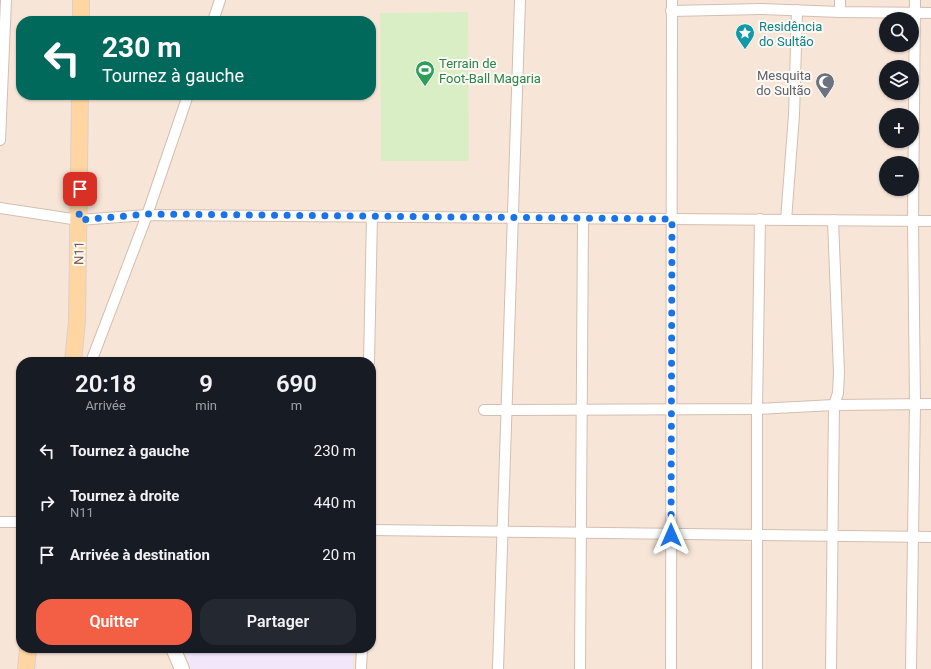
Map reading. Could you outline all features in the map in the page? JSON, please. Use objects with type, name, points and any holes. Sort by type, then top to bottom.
[{"type":"main road","points":[[81,0],[81,16]]},
{"type":"main road","name":"N11","points":[[73,357],[77,321],[80,100]]},
{"type":"main road","points":[[26,669],[28,653]]},
{"type":"main road","points":[[175,653],[182,669]]},
{"type":"street","points":[[0,140],[6,0]]},
{"type":"street","points":[[215,16],[220,0]]},
{"type":"street","points":[[498,669],[520,0]]},
{"type":"street","points":[[671,669],[672,0]]},
{"type":"street","points":[[840,0],[840,12]]},
{"type":"street","points":[[914,12],[915,0]]},
{"type":"street","points":[[672,11],[761,4],[798,10],[879,12]]},
{"type":"street","points":[[786,220],[794,115],[798,10]]},
{"type":"street","points":[[919,12],[931,13]]},
{"type":"street","points":[[911,669],[915,404],[913,221],[914,52]]},
{"type":"street","points":[[93,357],[148,214],[186,100]]},
{"type":"street","points":[[0,208],[79,220],[148,214],[931,221]]},
{"type":"street","points":[[369,357],[372,216]]},
{"type":"street","points":[[580,669],[583,218]]},
{"type":"street","points":[[757,669],[757,409],[760,220]]},
{"type":"street","points":[[831,669],[834,405],[838,393],[839,373],[833,220]]},
{"type":"street","points":[[484,410],[757,409],[834,405],[931,404]]},
{"type":"street","points":[[0,522],[16,522]]},
{"type":"street","points":[[376,530],[931,538]]},
{"type":"street","points":[[361,669],[362,653]]},
{"type":"shaded area","points":[[0,0],[931,0],[931,669],[0,669]]},
{"type":"shaded area","points":[[184,653],[353,653],[353,669],[191,669]]},
{"type":"green space","name":"Terrain de Foot-Ball Magaria","points":[[468,12],[469,161],[381,161],[380,13]]},
{"type":"place","name":"Residência do Sultão","points":[[745,50]]},
{"type":"place","name":"Terrain de Foot-Ball Magaria","points":[[425,87]]},
{"type":"place","name":"Mesquita do Sultão","points":[[825,99]]},
{"type":"route","points":[[80,189],[79,220],[148,214],[672,219],[671,535]]}]
